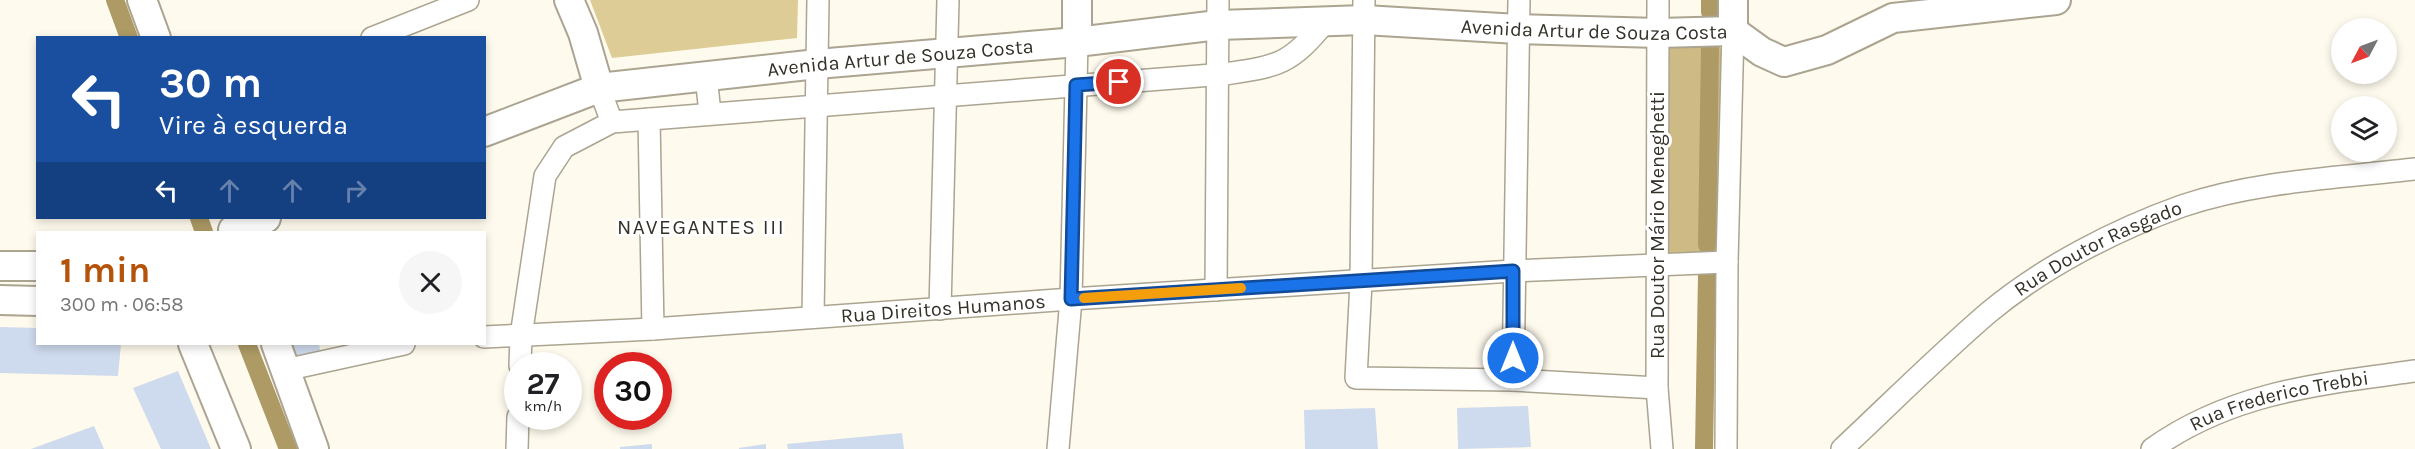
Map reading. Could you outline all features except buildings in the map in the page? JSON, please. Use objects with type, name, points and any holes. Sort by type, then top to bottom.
[{"type":"street","points":[[142,0],[155,36]]},
{"type":"street","points":[[377,36],[468,0]]},
{"type":"street","points":[[568,0],[583,33],[599,88],[612,122]]},
{"type":"street","points":[[813,317],[818,0]]},
{"type":"street","points":[[940,309],[948,0]]},
{"type":"street","points":[[1058,449],[1071,299],[1077,0]]},
{"type":"street","points":[[1513,380],[1519,0]]},
{"type":"street","name":"Rua Doutor Mário Meneghetti","points":[[1658,0],[1657,388],[1662,449]]},
{"type":"street","points":[[1726,449],[1727,262],[1733,0]]},
{"type":"street","name":"Avenida Artur de Souza Costa","points":[[486,131],[599,88],[817,64],[948,55],[1077,42],[1218,12],[1325,21],[1364,10],[1518,29],[1658,33],[1733,31],[1762,52],[1784,62],[1800,60],[1827,50],[1893,18],[1962,5],[2056,0]]},
{"type":"street","points":[[1364,10],[1361,282],[1356,378],[1513,380],[1657,388]]},
{"type":"street","points":[[1216,290],[1218,12]]},
{"type":"street","name":"Avenida Artur de Souza Costa","points":[[521,336],[545,176],[564,147],[612,122],[816,104],[1225,74],[1270,67],[1292,58],[1325,21]]},
{"type":"street","points":[[706,76],[710,113]]},
{"type":"street","points":[[649,119],[653,329]]},
{"type":"street","name":"Rua Doutor Rasgado","points":[[1842,449],[1989,312],[2047,272],[2104,240],[2183,206],[2262,186],[2415,169]]},
{"type":"street","points":[[232,227],[262,219]]},
{"type":"street","name":"Rua Direitos Humanos","points":[[486,337],[653,329],[1071,299],[1513,271],[1727,262]]},
{"type":"street","points":[[0,266],[36,266]]},
{"type":"street","points":[[0,300],[36,301]]},
{"type":"street","points":[[520,352],[521,336]]},
{"type":"street","points":[[193,345],[236,449]]},
{"type":"street","points":[[276,345],[314,449]]},
{"type":"street","points":[[285,370],[399,345]]},
{"type":"street","name":"Rua Frederico Trebbi","points":[[2151,449],[2200,419],[2294,388],[2415,371]]},
{"type":"street","points":[[517,449],[518,430]]},
{"type":"shaded area","points":[[590,0],[798,0],[797,38],[612,58]]},
{"type":"shaded area","points":[[1717,43],[1723,52],[1717,252],[1669,256],[1665,252],[1668,47]]},
{"type":"waterway","points":[[115,0],[128,36]]},
{"type":"waterway","points":[[1710,0],[1710,12]]},
{"type":"waterway","points":[[1707,245],[1710,47]]},
{"type":"waterway","points":[[199,219],[204,231]]},
{"type":"waterway","points":[[1704,449],[1707,275]]},
{"type":"waterway","points":[[247,345],[288,449]]},
{"type":"slow traffic","points":[[1084,298],[1241,288]]},
{"type":"district","name":"NAVEGANTES III","points":[[701,227]]},
{"type":"route","points":[[1119,82],[1076,85],[1071,299],[1513,271],[1513,358]]}]
